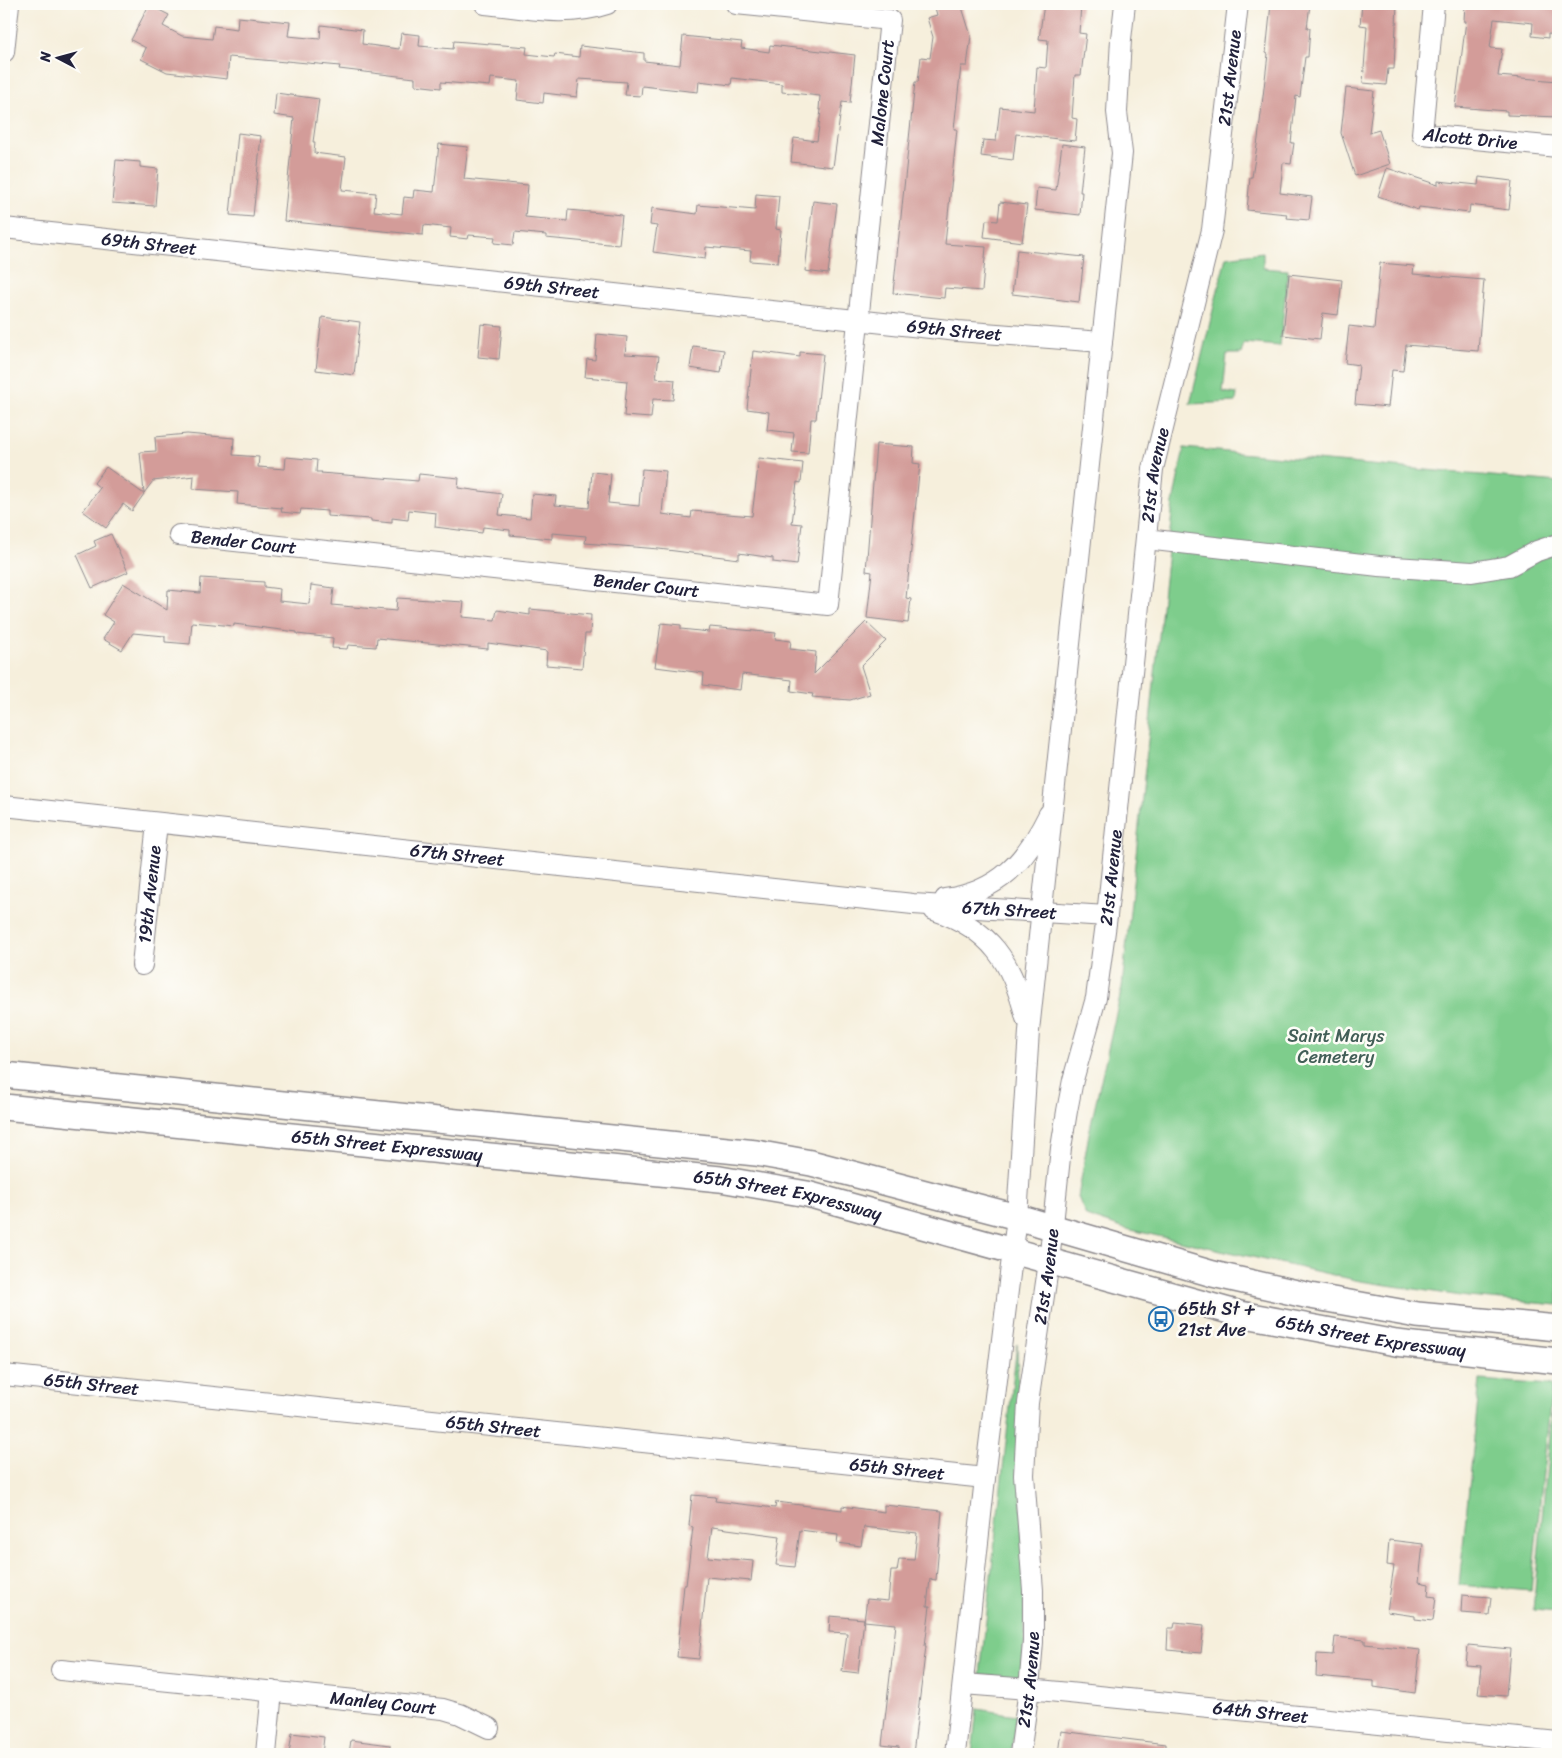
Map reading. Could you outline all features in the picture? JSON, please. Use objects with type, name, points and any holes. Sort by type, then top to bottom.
[{"type":"main road","name":"65th Street Expressway","points":[[4,1075],[756,1153],[811,1163],[1017,1217],[1213,1274],[1310,1296],[1417,1315],[1558,1328]]},
{"type":"main road","name":"65th Street Expressway","points":[[4,1106],[720,1179],[806,1194],[1240,1314],[1396,1343],[1558,1360]]},
{"type":"street","points":[[4,52],[9,4]]},
{"type":"street","points":[[485,4],[572,12],[607,4]]},
{"type":"street","name":"Malone Court","points":[[736,4],[890,20],[858,320]]},
{"type":"street","name":"21st Avenue","points":[[956,1754],[984,1478],[1017,1217],[1030,1031],[1122,153],[1117,112],[1125,4]]},
{"type":"street","name":"21st Avenue","points":[[1020,1754],[1033,1642],[1033,1590],[1024,1475],[1028,1403],[1049,1262],[1067,1111],[1073,1080],[1096,998],[1107,916],[1153,469],[1212,230],[1238,4]]},
{"type":"street","name":"Alcott Drive","points":[[1434,4],[1422,134],[1558,147]]},
{"type":"street","name":"69th Street","points":[[4,228],[958,331],[1102,342]]},
{"type":"street","name":"Bender Court","points":[[179,535],[828,605],[858,320]]},
{"type":"street","points":[[1146,539],[1379,566],[1472,572],[1509,566],[1537,551],[1558,544]]},
{"type":"street","name":"67th Street","points":[[912,904],[956,898],[980,890],[995,882],[1012,870],[1026,854],[1038,837],[1054,804]]},
{"type":"street","name":"67th Street","points":[[4,806],[912,904],[1107,916]]},
{"type":"street","name":"19th Avenue","points":[[142,965],[157,823]]},
{"type":"street","name":"67th Street","points":[[912,904],[950,916],[972,927],[991,944],[1015,978],[1030,1031]]},
{"type":"street","name":"65th Street","points":[[4,1376],[984,1478]]},
{"type":"street","name":"Manley Court","points":[[61,1670],[443,1709],[469,1718],[489,1728]]},
{"type":"street","name":"64th Street","points":[[963,1684],[1558,1742]]},
{"type":"street","points":[[266,1754],[272,1691]]},
{"type":"green space","points":[[1263,252],[1263,268],[1288,270],[1280,346],[1244,343],[1241,354],[1227,354],[1223,392],[1237,394],[1236,402],[1190,404],[1226,257]]},
{"type":"green space","name":"Saint Marys Cemetery","points":[[1184,448],[1558,482],[1558,1305],[1468,1297],[1360,1281],[1122,1228],[1086,1216],[1078,1197],[1089,1133],[1122,987],[1173,503]]},
{"type":"green space","points":[[1017,1344],[1025,1639],[1021,1678],[980,1674]]},
{"type":"green space","points":[[1480,1380],[1552,1385],[1531,1591],[1459,1585]]},
{"type":"green space","points":[[1555,1382],[1558,1383],[1558,1612],[1533,1610]]},
{"type":"green space","points":[[977,1709],[1016,1715],[1011,1754],[972,1754]]},
{"type":"building","points":[[934,4],[961,4],[971,36],[967,66],[961,66],[954,129],[957,129],[945,244],[986,247],[982,291],[945,288],[944,298],[893,293],[915,82],[918,82],[921,57],[930,58],[933,37],[927,18],[937,15]]},
{"type":"building","points":[[1044,4],[1081,4],[1079,33],[1086,34],[1081,75],[1075,75],[1072,118],[1077,119],[1075,141],[1016,134],[1013,160],[981,156],[983,140],[996,141],[1000,107],[1034,111],[1037,67],[1046,68],[1048,40],[1039,39]]},
{"type":"building","points":[[1271,4],[1310,4],[1307,28],[1310,28],[1308,57],[1305,57],[1300,97],[1296,96],[1291,143],[1294,143],[1291,164],[1283,163],[1280,193],[1312,197],[1309,220],[1286,218],[1287,214],[1247,210],[1268,54],[1266,53]]},
{"type":"building","points":[[1362,4],[1397,4],[1394,69],[1388,69],[1386,85],[1363,83],[1367,26],[1360,25]]},
{"type":"building","points":[[1465,4],[1558,4],[1558,35],[1548,34],[1548,38],[1532,36],[1533,23],[1494,19],[1490,48],[1502,49],[1498,76],[1558,81],[1558,117],[1507,115],[1507,111],[1455,107],[1466,21],[1464,21]]},
{"type":"building","points":[[149,5],[169,15],[163,26],[182,36],[212,39],[214,26],[237,29],[238,17],[290,22],[288,36],[320,39],[321,25],[363,30],[362,44],[399,49],[401,33],[420,35],[419,46],[453,49],[454,41],[527,47],[526,54],[554,57],[555,54],[579,57],[580,46],[644,53],[644,61],[680,65],[683,36],[742,42],[741,48],[769,52],[770,45],[855,55],[850,103],[842,102],[833,167],[791,162],[794,138],[817,141],[821,110],[819,110],[820,96],[782,92],[782,84],[732,78],[731,85],[699,81],[698,92],[642,86],[641,96],[625,95],[627,82],[579,79],[577,97],[544,93],[543,103],[517,100],[519,81],[491,78],[490,86],[441,82],[441,88],[415,85],[415,78],[339,69],[340,66],[286,61],[229,57],[227,79],[167,72],[141,59],[146,48],[131,40]]},
{"type":"building","points":[[1346,88],[1374,91],[1369,133],[1379,130],[1390,164],[1355,176],[1341,133]]},
{"type":"building","points":[[276,93],[319,99],[313,142],[315,142],[314,153],[346,157],[342,190],[376,193],[374,211],[402,214],[404,197],[413,198],[414,190],[434,192],[439,144],[468,147],[464,179],[528,185],[525,217],[567,221],[568,210],[622,215],[619,245],[546,238],[546,235],[515,232],[513,245],[494,243],[495,237],[469,235],[468,239],[450,237],[451,228],[424,225],[423,235],[284,221],[294,118],[274,115]]},
{"type":"building","points":[[238,133],[261,136],[253,217],[230,215]]},
{"type":"building","points":[[1062,144],[1085,147],[1080,192],[1082,192],[1080,215],[1035,210],[1037,188],[1056,190]]},
{"type":"building","points":[[116,160],[140,162],[140,167],[158,169],[155,206],[112,203]]},
{"type":"building","points":[[1387,168],[1438,185],[1438,181],[1478,185],[1479,177],[1512,181],[1509,210],[1470,205],[1469,213],[1419,207],[1418,210],[1378,196]]},
{"type":"building","points":[[756,194],[779,196],[776,229],[781,230],[778,263],[750,261],[751,251],[706,247],[705,259],[653,252],[657,226],[650,225],[652,208],[697,214],[698,205],[755,210]]},
{"type":"building","points":[[813,201],[837,204],[828,274],[805,271]]},
{"type":"building","points":[[1000,202],[1027,205],[1022,242],[984,237],[986,220],[998,221]]},
{"type":"building","points":[[1017,250],[1084,257],[1079,302],[1012,294]]},
{"type":"building","points":[[1380,263],[1414,266],[1413,274],[1484,280],[1478,351],[1406,345],[1403,371],[1392,370],[1388,407],[1355,404],[1359,365],[1345,363],[1349,326],[1374,329]]},
{"type":"building","points":[[1289,274],[1342,280],[1338,315],[1323,313],[1320,339],[1283,335]]},
{"type":"building","points":[[322,317],[360,322],[354,375],[316,370]]},
{"type":"building","points":[[481,324],[502,326],[499,359],[478,357]]},
{"type":"building","points":[[597,334],[627,337],[625,354],[659,356],[656,378],[675,380],[673,400],[653,399],[651,418],[624,416],[627,381],[585,377],[587,359],[595,360]]},
{"type":"building","points":[[693,346],[724,350],[721,373],[690,368]]},
{"type":"building","points":[[753,351],[800,357],[800,352],[823,354],[816,419],[811,419],[808,453],[792,452],[794,433],[767,430],[769,412],[747,409]]},
{"type":"building","points":[[187,434],[234,438],[233,455],[259,457],[258,467],[285,469],[286,457],[317,460],[316,472],[321,473],[418,481],[419,474],[459,478],[458,488],[502,494],[499,515],[530,518],[532,494],[556,496],[555,505],[589,508],[592,472],[611,474],[608,503],[639,506],[642,469],[666,471],[662,514],[691,518],[692,511],[752,516],[759,458],[803,463],[801,483],[797,482],[792,523],[802,524],[797,565],[773,562],[773,558],[739,553],[739,559],[659,549],[585,543],[586,536],[552,533],[552,539],[510,535],[510,530],[483,527],[482,533],[435,527],[436,513],[409,510],[408,520],[392,518],[392,523],[371,521],[371,519],[327,516],[327,511],[301,509],[300,514],[281,512],[282,508],[237,504],[238,492],[193,489],[194,476],[153,481],[144,493],[140,452],[156,451],[155,437]]},
{"type":"building","points":[[876,444],[914,447],[913,463],[920,464],[906,598],[911,599],[908,623],[867,618],[872,572],[866,571]]},
{"type":"building","points":[[106,467],[144,494],[132,511],[123,504],[106,528],[83,511],[100,488],[94,483]]},
{"type":"building","points":[[111,534],[128,572],[92,588],[77,555],[96,546],[94,541]]},
{"type":"building","points":[[201,578],[264,582],[264,587],[280,589],[279,601],[309,604],[311,585],[334,588],[332,605],[396,611],[397,598],[464,602],[462,617],[495,620],[497,610],[530,615],[530,609],[591,615],[590,634],[585,634],[582,668],[546,665],[547,651],[488,643],[488,649],[377,638],[376,647],[348,645],[347,649],[332,648],[333,638],[234,624],[234,626],[192,622],[190,644],[165,642],[165,636],[133,633],[122,650],[103,639],[114,622],[103,615],[123,583],[167,610],[168,590],[200,593]]},
{"type":"building","points":[[866,622],[886,641],[861,666],[870,694],[850,700],[812,697],[813,694],[791,691],[792,680],[742,674],[740,690],[703,685],[704,673],[655,667],[661,623],[681,625],[681,629],[709,632],[710,627],[776,633],[775,639],[791,641],[790,649],[816,652],[814,674]]},
{"type":"building","points":[[692,1495],[716,1497],[715,1501],[775,1508],[776,1502],[842,1510],[842,1506],[884,1512],[884,1505],[942,1511],[936,1580],[930,1579],[927,1606],[930,1606],[913,1754],[898,1754],[899,1747],[882,1745],[896,1624],[864,1621],[867,1599],[888,1601],[891,1571],[897,1571],[899,1559],[914,1560],[917,1533],[864,1527],[861,1546],[837,1543],[838,1535],[800,1530],[795,1567],[776,1565],[780,1536],[712,1527],[708,1557],[753,1561],[751,1581],[707,1577],[699,1659],[677,1657],[684,1585],[686,1585],[693,1527],[689,1526]]},
{"type":"building","points":[[1389,1540],[1423,1544],[1419,1582],[1429,1584],[1428,1596],[1436,1597],[1433,1621],[1387,1612],[1394,1566],[1387,1565]]},
{"type":"building","points":[[1462,1595],[1491,1597],[1489,1615],[1461,1613]]},
{"type":"building","points":[[830,1616],[864,1619],[858,1673],[842,1671],[847,1633],[829,1632]]},
{"type":"building","points":[[1175,1622],[1204,1625],[1201,1653],[1167,1650],[1168,1628],[1174,1628]]},
{"type":"building","points":[[1335,1637],[1365,1640],[1365,1644],[1420,1650],[1415,1693],[1374,1687],[1374,1681],[1316,1676],[1317,1654],[1333,1655]]},
{"type":"building","points":[[1468,1645],[1510,1649],[1506,1696],[1478,1694],[1481,1666],[1466,1665]]},
{"type":"building","points":[[1061,1731],[1166,1744],[1166,1754],[1058,1754]]},
{"type":"building","points":[[292,1733],[324,1737],[322,1754],[289,1754]]},
{"type":"building","points":[[351,1740],[390,1745],[390,1754],[349,1754]]},
{"type":"place","name":"65th St + 21st Ave","points":[[1161,1319]]}]
